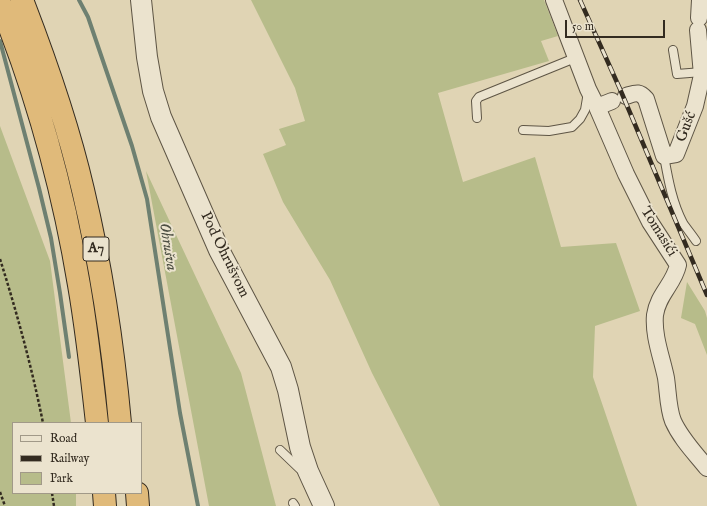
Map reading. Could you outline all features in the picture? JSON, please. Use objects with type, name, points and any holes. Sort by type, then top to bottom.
[{"type":"highway","name":"A7","points":[[22,0],[51,78],[75,158],[94,237],[116,379],[120,422]]},
{"type":"highway","name":"A7","points":[[0,4],[30,87],[55,170],[70,233],[80,286],[97,422]]},
{"type":"highway","points":[[51,78],[78,130],[87,159],[98,206],[114,291],[130,422]]},
{"type":"highway","points":[[30,87],[31,116],[61,249],[78,342],[86,422]]},
{"type":"highway","points":[[92,494],[93,506]]},
{"type":"highway","points":[[104,494],[105,506]]},
{"type":"highway","points":[[126,494],[128,506]]},
{"type":"highway","points":[[137,494],[138,506]]},
{"type":"street","name":"Pod Ohrušvom","points":[[141,0],[147,57],[153,91],[161,117],[219,250],[281,367],[288,390],[300,446],[312,480],[324,506]]},
{"type":"street","points":[[554,0],[588,89],[612,101]]},
{"type":"street","name":"Gušć","points":[[612,101],[638,93],[642,94],[646,99],[664,156],[676,154],[695,106],[702,72],[699,24],[700,0]]},
{"type":"street","name":"Tomasići","points":[[612,101],[615,160],[650,222],[678,265],[673,279],[664,291],[658,304],[655,328],[673,420],[682,436],[707,468]]},
{"type":"lane","points":[[673,50],[677,74],[702,72]]},
{"type":"lane","points":[[477,118],[476,101],[479,97],[575,58]]},
{"type":"lane","points":[[523,130],[549,131],[572,127],[580,119],[585,110],[588,89]]},
{"type":"lane","points":[[664,156],[669,186],[676,205],[683,222],[696,241]]},
{"type":"lane","points":[[660,352],[666,359],[676,401]]},
{"type":"lane","points":[[280,450],[312,480]]},
{"type":"path","points":[[0,259],[37,392],[43,422]]},
{"type":"path","points":[[0,492],[5,506]]},
{"type":"path","points":[[52,494],[54,506]]},
{"type":"green space","points":[[7,0],[12,0],[40,76],[73,192],[93,292],[110,422],[105,422]]},
{"type":"green space","points":[[251,0],[544,0],[558,36],[541,41],[549,61],[438,93],[463,182],[535,157],[561,247],[616,243],[640,311],[595,326],[593,377],[637,506],[440,506],[372,373],[330,280],[283,202],[263,154],[286,145],[279,129],[305,121],[295,88]]},
{"type":"green space","points":[[0,126],[50,261],[71,422],[12,422],[12,494],[76,494],[76,506],[0,506]]},
{"type":"green space","points":[[146,171],[241,373],[276,506],[209,506]]},
{"type":"green space","points":[[687,282],[705,311],[707,318],[707,355],[695,324],[681,318]]},
{"type":"waterway","name":"Ohrušva","points":[[79,0],[88,17],[132,146],[147,199],[180,413],[198,506]]},
{"type":"waterway","points":[[0,41],[51,238],[69,357]]},
{"type":"railway","points":[[580,0],[620,89],[707,295]]}]
